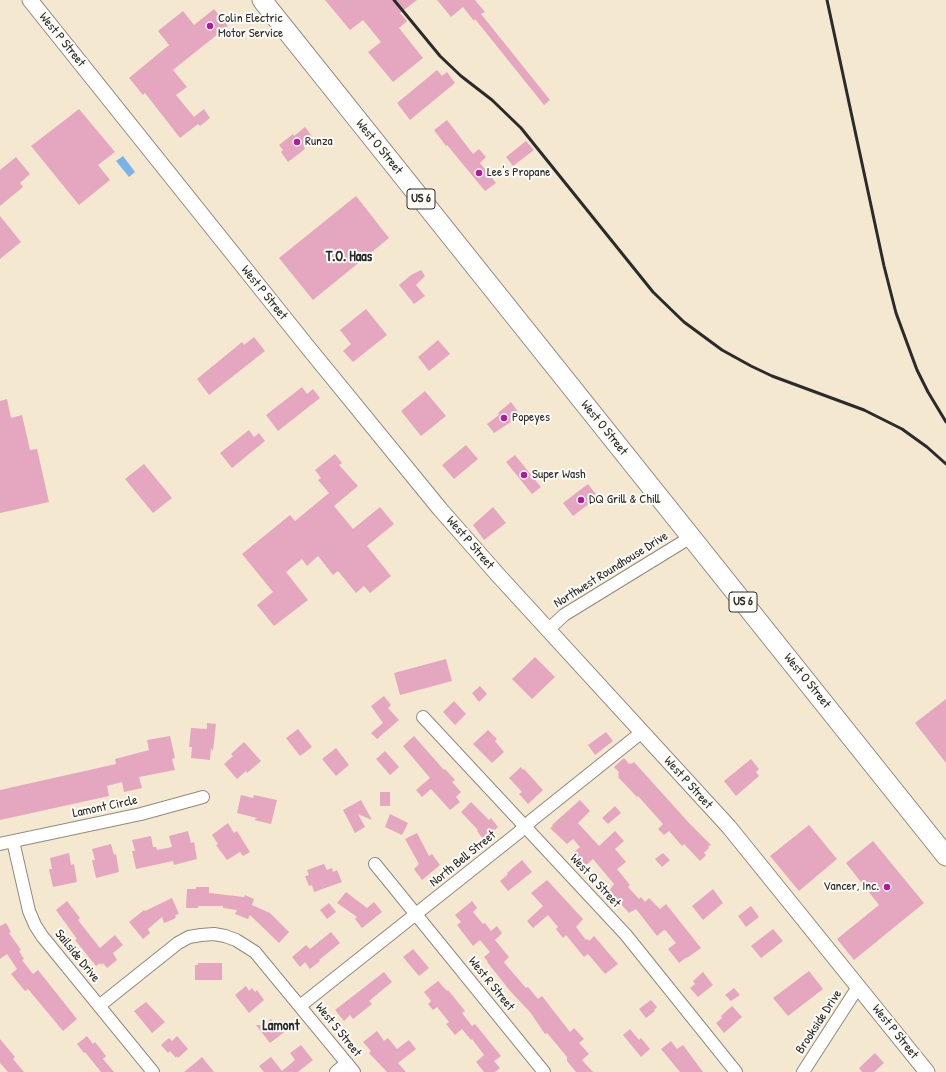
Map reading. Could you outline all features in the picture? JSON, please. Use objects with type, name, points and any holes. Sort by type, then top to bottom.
[{"type":"main road","name":"West O Street","points":[[262,0],[946,856]]},
{"type":"street","name":"West P Street","points":[[30,0],[404,466],[477,552],[728,827],[927,1072]]},
{"type":"street","name":"Northwest Roundhouse Drive","points":[[548,630],[564,615],[691,536]]},
{"type":"street","name":"West Q Street","points":[[423,716],[626,935],[736,1072]]},
{"type":"street","name":"North Bell Street","points":[[300,1006],[518,833],[642,732]]},
{"type":"street","name":"Lamont Circle","points":[[0,844],[141,814],[203,797]]},
{"type":"street","name":"Sailside Drive","points":[[14,841],[29,911],[35,926],[153,1072]]},
{"type":"street","name":"West R Street","points":[[375,864],[544,1072]]},
{"type":"street","name":"West S Street","points":[[99,1006],[178,943],[189,937],[214,934],[236,940],[255,952],[350,1068]]},
{"type":"street","name":"Brookside Drive","points":[[803,1072],[858,987]]},
{"type":"street","points":[[336,1072],[350,1068]]},
{"type":"water","points":[[123,156],[135,172],[129,177],[116,161]]},
{"type":"building","points":[[325,0],[417,0],[400,13],[407,21],[399,28],[423,58],[393,82],[368,52],[381,42],[363,20],[350,30]]},
{"type":"building","points":[[437,0],[475,0],[485,12],[481,14],[550,100],[544,105],[475,19],[474,21],[463,7],[451,17]]},
{"type":"building","points":[[214,9],[228,26],[173,70],[187,87],[176,95],[194,117],[204,109],[210,118],[200,126],[198,124],[180,138],[145,93],[143,95],[129,78],[169,45],[158,31],[183,11],[194,25]]},
{"type":"building","points":[[437,70],[442,76],[447,72],[455,83],[410,120],[397,103]]},
{"type":"building","points":[[79,109],[115,152],[98,165],[110,180],[79,205],[31,146]]},
{"type":"building","name":"Lee's Propane","points":[[447,120],[473,154],[479,149],[486,157],[480,163],[496,183],[485,191],[434,130]]},
{"type":"building","name":"Runza","points":[[305,127],[314,139],[304,147],[305,149],[288,162],[281,152],[283,150],[279,145]]},
{"type":"building","points":[[526,141],[534,150],[513,166],[506,157]]},
{"type":"building","points":[[16,157],[30,174],[20,183],[23,187],[0,206],[0,170]]},
{"type":"building","points":[[356,196],[389,238],[313,300],[279,258]]},
{"type":"building","points":[[0,216],[21,242],[0,259]]},
{"type":"building","points":[[421,270],[425,276],[416,285],[425,296],[414,304],[399,285],[411,275]]},
{"type":"building","points":[[366,309],[387,335],[353,362],[343,351],[351,344],[340,330]]},
{"type":"building","points":[[254,337],[265,351],[209,395],[197,379],[242,342],[244,345]]},
{"type":"building","points":[[438,340],[450,354],[429,371],[418,357]]},
{"type":"building","points":[[302,387],[307,394],[313,389],[320,398],[278,431],[266,415]]},
{"type":"building","points":[[425,391],[446,416],[421,436],[401,411]]},
{"type":"building","points":[[7,399],[11,418],[22,415],[30,450],[37,449],[49,502],[0,513],[0,401]]},
{"type":"building","name":"Popeyes","points":[[511,402],[519,413],[510,421],[511,422],[494,433],[487,424],[499,415],[498,413]]},
{"type":"building","points":[[249,430],[254,437],[259,433],[265,441],[232,468],[220,453]]},
{"type":"building","points":[[466,445],[478,459],[454,479],[442,465]]},
{"type":"building","points":[[335,454],[342,463],[339,465],[358,486],[334,506],[353,529],[380,507],[394,524],[367,546],[391,576],[370,593],[364,586],[356,593],[338,571],[333,575],[318,556],[307,566],[302,559],[286,572],[308,600],[274,626],[257,605],[273,592],[242,554],[290,515],[295,521],[329,493],[318,480],[321,478],[315,470]]},
{"type":"building","name":"Super Wash","points":[[515,455],[541,487],[532,494],[506,462]]},
{"type":"building","points":[[144,464],[172,498],[153,513],[125,479]]},
{"type":"building","name":"DQ Grill & Chill","points":[[588,484],[598,497],[573,516],[563,503]]},
{"type":"building","points":[[493,507],[506,523],[484,540],[473,525]]},
{"type":"building","points":[[535,657],[555,677],[532,699],[512,679]]},
{"type":"building","points":[[446,659],[452,681],[400,695],[394,673]]},
{"type":"building","points":[[480,686],[487,694],[479,702],[472,693]]},
{"type":"building","points":[[384,696],[391,705],[388,708],[399,720],[377,739],[371,733],[383,723],[371,706]]},
{"type":"building","points":[[946,699],[946,763],[915,723]]},
{"type":"building","points":[[454,701],[466,714],[455,725],[443,712]]},
{"type":"building","points":[[207,723],[216,724],[213,751],[211,748],[210,760],[191,758],[192,747],[189,747],[191,728],[207,729]]},
{"type":"building","points":[[298,729],[312,747],[300,756],[286,738]]},
{"type":"building","points":[[488,730],[497,739],[495,741],[504,752],[492,763],[473,744]]},
{"type":"building","points":[[606,732],[613,741],[595,755],[588,745]]},
{"type":"building","points":[[170,736],[175,758],[172,759],[175,770],[139,777],[142,788],[124,792],[122,782],[107,786],[109,796],[0,820],[0,790],[116,764],[115,759],[149,750],[147,740]]},
{"type":"building","points":[[414,736],[444,770],[445,769],[455,780],[452,782],[461,792],[456,797],[460,802],[450,810],[431,789],[422,797],[416,790],[430,778],[403,746]]},
{"type":"building","points":[[244,742],[261,761],[237,779],[224,764],[233,756],[231,754]]},
{"type":"building","points":[[336,748],[349,765],[336,776],[322,759]]},
{"type":"building","points":[[385,751],[399,767],[390,775],[376,759]]},
{"type":"building","points":[[624,758],[629,764],[634,762],[711,845],[704,853],[706,855],[700,861],[684,844],[682,846],[669,831],[664,835],[658,829],[663,824],[638,796],[637,797],[618,777],[619,772],[614,767]]},
{"type":"building","points":[[751,759],[759,769],[756,772],[759,776],[736,796],[724,781]]},
{"type":"building","points":[[521,767],[543,790],[528,804],[519,794],[522,792],[509,778]]},
{"type":"building","points":[[380,792],[390,792],[390,806],[380,806]]},
{"type":"building","points":[[241,795],[253,798],[254,795],[277,800],[271,824],[254,820],[257,818],[237,813]]},
{"type":"building","points":[[361,800],[372,820],[358,814],[365,827],[355,833],[343,810]]},
{"type":"building","points":[[580,800],[590,811],[578,823],[599,846],[615,831],[624,841],[615,849],[626,862],[617,869],[630,885],[628,887],[639,899],[641,897],[645,902],[649,898],[660,909],[666,904],[701,948],[679,963],[668,949],[676,943],[666,931],[664,930],[657,936],[636,909],[629,913],[609,891],[614,884],[593,859],[585,866],[574,852],[580,847],[573,839],[567,844],[550,828]]},
{"type":"building","points":[[471,802],[489,820],[491,818],[498,827],[484,840],[477,831],[478,830],[461,812]]},
{"type":"building","points":[[615,806],[621,813],[608,824],[602,818]]},
{"type":"building","points":[[390,814],[408,823],[402,835],[385,827]]},
{"type":"building","points":[[228,823],[234,833],[237,831],[250,852],[243,856],[240,852],[227,860],[216,845],[218,844],[212,835]]},
{"type":"building","points":[[809,825],[837,859],[799,891],[770,856]]},
{"type":"building","points":[[188,831],[191,843],[194,842],[197,859],[174,865],[173,861],[136,869],[132,851],[135,851],[132,840],[151,836],[153,847],[156,847],[157,850],[172,847],[169,836]]},
{"type":"building","points":[[417,833],[429,856],[432,854],[440,865],[422,880],[414,869],[419,864],[405,839]]},
{"type":"building","name":"Vancer, Inc.","points":[[873,841],[924,903],[854,960],[837,939],[879,905],[846,863]]},
{"type":"building","points":[[111,844],[114,855],[116,854],[119,872],[96,878],[92,860],[95,860],[92,849]]},
{"type":"building","points":[[69,853],[71,865],[74,864],[77,882],[53,887],[49,869],[52,869],[50,858]]},
{"type":"building","points":[[663,853],[670,860],[662,867],[655,859]]},
{"type":"building","points":[[522,860],[532,872],[508,891],[500,881]]},
{"type":"building","points":[[324,864],[327,870],[332,868],[333,872],[337,870],[342,882],[314,892],[312,885],[309,886],[305,876],[309,875],[307,870]]},
{"type":"building","points":[[547,880],[583,919],[576,927],[586,940],[588,939],[589,941],[594,936],[618,964],[605,974],[588,954],[584,957],[566,935],[563,938],[556,929],[558,927],[548,915],[533,928],[527,921],[543,906],[531,893]]},
{"type":"building","points":[[196,887],[209,887],[209,893],[244,897],[245,895],[254,899],[252,905],[270,913],[289,932],[279,943],[250,915],[248,919],[235,914],[237,910],[223,908],[223,906],[198,906],[198,908],[186,908],[187,889],[196,889]]},
{"type":"building","points":[[713,889],[723,903],[703,920],[692,906]]},
{"type":"building","points":[[346,892],[367,908],[374,902],[382,912],[362,928],[355,919],[357,917],[337,903]]},
{"type":"building","points":[[172,898],[179,914],[175,915],[176,917],[174,919],[164,923],[162,917],[148,929],[150,933],[143,939],[129,922],[144,910],[145,911]]},
{"type":"building","points":[[67,901],[80,918],[78,920],[100,948],[115,935],[123,945],[113,953],[117,960],[107,968],[103,963],[96,966],[75,940],[77,939],[56,910]]},
{"type":"building","points":[[472,901],[477,908],[473,912],[483,924],[485,923],[491,931],[497,926],[502,933],[495,940],[509,957],[504,962],[507,966],[526,988],[528,987],[538,999],[542,996],[570,1032],[574,1028],[584,1039],[579,1043],[589,1054],[582,1060],[593,1072],[576,1072],[567,1061],[567,1057],[547,1033],[545,1034],[530,1012],[511,992],[487,962],[484,957],[490,952],[480,940],[473,946],[457,925],[461,922],[455,915]]},
{"type":"building","points":[[329,903],[336,912],[327,919],[320,910]]},
{"type":"building","points":[[751,906],[759,917],[746,927],[738,916]]},
{"type":"building","points":[[6,923],[11,932],[9,933],[21,950],[19,951],[24,959],[22,960],[33,974],[38,970],[77,1019],[63,1031],[28,989],[25,991],[11,974],[17,969],[7,954],[0,959],[0,926]]},
{"type":"building","points":[[773,929],[783,941],[761,958],[751,946]]},
{"type":"building","points":[[331,932],[340,943],[310,969],[305,962],[300,967],[292,957],[306,945],[310,949]]},
{"type":"building","points":[[413,949],[429,968],[419,976],[403,957]]},
{"type":"building","points":[[198,963],[222,963],[222,980],[195,980],[195,965],[198,965]]},
{"type":"building","points":[[809,971],[823,989],[788,1016],[773,998]]},
{"type":"building","points":[[384,972],[392,982],[369,1001],[372,1004],[353,1019],[350,1015],[344,1021],[335,1010]]},
{"type":"building","points":[[703,972],[713,985],[698,997],[690,988],[695,984],[693,981]]},
{"type":"building","points":[[438,981],[447,991],[448,990],[465,1011],[462,1013],[472,1026],[475,1024],[501,1056],[494,1061],[500,1068],[495,1072],[484,1072],[476,1062],[484,1055],[472,1039],[471,1040],[462,1029],[455,1035],[446,1024],[449,1022],[437,1007],[433,1010],[428,1004],[431,1001],[424,992]]},
{"type":"building","points":[[246,986],[249,991],[252,988],[255,992],[257,990],[264,1000],[249,1013],[235,995]]},
{"type":"building","points":[[734,988],[740,995],[731,1001],[725,995]]},
{"type":"building","points":[[651,1000],[657,1007],[654,1010],[655,1011],[646,1018],[639,1009]]},
{"type":"building","points":[[146,1002],[165,1022],[152,1033],[134,1011]]},
{"type":"building","points":[[732,1006],[742,1017],[724,1033],[716,1023]]},
{"type":"building","points":[[271,1019],[277,1026],[281,1023],[287,1030],[270,1043],[256,1025],[263,1025]]},
{"type":"building","points":[[630,1029],[639,1040],[641,1038],[650,1049],[641,1057],[623,1035]]},
{"type":"building","points":[[377,1031],[384,1041],[388,1038],[397,1049],[409,1040],[416,1049],[398,1063],[406,1072],[387,1072],[369,1053],[371,1051],[363,1042]]},
{"type":"building","points":[[87,1036],[93,1044],[95,1042],[106,1056],[103,1059],[114,1072],[101,1072],[77,1044]]},
{"type":"building","points":[[177,1036],[188,1049],[176,1058],[170,1051],[168,1053],[161,1045],[169,1038],[172,1041]]},
{"type":"building","points":[[0,1039],[15,1057],[13,1059],[24,1072],[8,1072],[0,1063]]},
{"type":"building","points":[[671,1041],[677,1049],[683,1045],[703,1072],[680,1072],[661,1049]]},
{"type":"building","points":[[301,1045],[313,1060],[298,1072],[264,1072],[259,1066],[271,1057],[282,1071],[295,1060],[290,1053]]},
{"type":"building","points":[[875,1053],[884,1063],[874,1072],[862,1072],[859,1068]]},
{"type":"building","points":[[202,1057],[214,1072],[184,1072],[195,1063]]},
{"type":"railway","points":[[394,0],[440,56],[461,76],[492,100],[521,128],[653,292],[684,322],[722,350],[751,366],[772,376],[864,410],[902,429],[927,447],[946,464]]},
{"type":"railway","points":[[827,0],[884,266],[896,313],[917,370],[946,422]]},
{"type":"place","name":"Colin Electric Motor Service","points":[[210,26]]},
{"type":"place","name":"Runza","points":[[297,142]]},
{"type":"place","name":"Lee's Propane","points":[[479,173]]},
{"type":"place","name":"Popeyes","points":[[504,418]]},
{"type":"place","name":"Super Wash","points":[[524,475]]},
{"type":"place","name":"DQ Grill & Chill","points":[[581,500]]},
{"type":"place","name":"Vancer, Inc.","points":[[887,887]]},
{"type":"district","name":"T.O. Haas","points":[[349,257]]},
{"type":"district","name":"Lamont","points":[[281,1026]]}]
